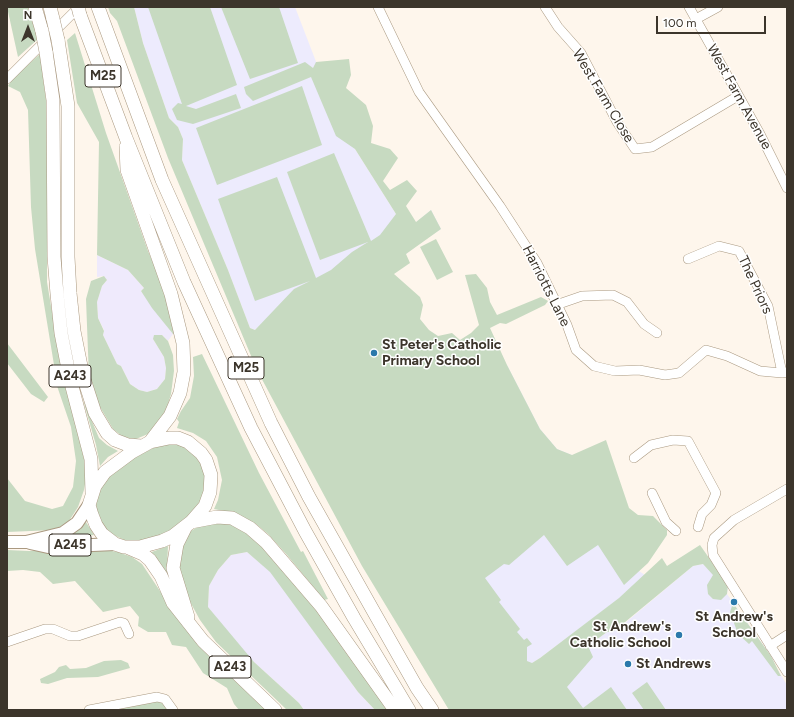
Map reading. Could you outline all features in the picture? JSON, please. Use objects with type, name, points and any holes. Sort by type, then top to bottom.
[{"type":"highway","name":"A243","points":[[35,7],[42,31],[53,100],[54,257],[56,294],[61,333],[70,379],[91,459],[90,499]]},
{"type":"highway","name":"M25","points":[[98,7],[162,180],[271,423],[309,497],[417,688],[432,710]]},
{"type":"highway","name":"M25","points":[[79,10],[126,138],[184,282],[268,462],[354,618],[409,710]]},
{"type":"highway","name":"A243","points":[[51,13],[58,40],[68,106],[68,257],[74,331],[83,376],[95,413],[107,433],[114,440],[128,445],[145,444]]},
{"type":"highway","name":"M25","points":[[126,138],[126,170],[168,287],[183,344],[184,372],[180,393],[170,416],[145,444]]},
{"type":"highway","points":[[178,438],[195,447],[206,460],[211,475],[208,499],[205,506],[189,524],[173,536],[151,545],[140,547],[119,545],[102,534],[96,525],[90,499],[106,472],[123,457],[145,444],[178,438]]},
{"type":"highway","points":[[189,524],[217,517],[232,518],[250,528],[266,542],[321,606],[395,710]]},
{"type":"highway","name":"A243","points":[[189,524],[177,544],[173,568],[189,620]]},
{"type":"highway","name":"A243","points":[[119,545],[143,554],[150,560],[161,576],[173,603],[189,620],[203,641],[275,710]]},
{"type":"main road","name":"A245","points":[[26,542],[63,533],[77,523],[90,499]]},
{"type":"main road","name":"A245","points":[[7,542],[26,542],[48,547],[119,545]]},
{"type":"street","name":"Harriotts Lane","points":[[378,7],[420,92],[500,206],[537,263],[567,325],[576,350],[594,366],[615,371],[639,370],[665,375],[679,373],[706,350],[728,356],[760,371],[785,373]]},
{"type":"street","name":"West Farm Close","points":[[545,7],[558,28],[581,53],[617,122],[635,149],[652,147],[738,96]]},
{"type":"street","name":"West Farm Avenue","points":[[689,7],[787,188]]},
{"type":"street","points":[[696,19],[718,7]]},
{"type":"street","points":[[7,79],[79,10]]},
{"type":"street","name":"The Priors","points":[[688,259],[719,246],[739,251],[768,306],[785,373]]},
{"type":"street","points":[[556,305],[582,296],[613,295],[627,302],[644,324],[657,333]]},
{"type":"street","points":[[634,458],[651,445],[673,440],[688,441],[716,494],[711,505],[702,514],[698,527]]},
{"type":"street","points":[[787,489],[734,520],[714,538],[712,546],[713,556],[787,672]]},
{"type":"street","points":[[652,493],[666,522],[676,531]]},
{"type":"street","points":[[7,642],[45,629],[53,629],[70,636],[78,636],[120,622],[124,623],[129,634]]},
{"type":"street","points":[[770,646],[787,635]]},
{"type":"street","points":[[89,710],[157,697],[165,699],[173,710]]},
{"type":"shaded area","name":"St Peter's Catholic Primary School","points":[[134,7],[295,7],[335,111],[355,149],[396,214],[408,229],[431,210],[441,229],[418,244],[380,276],[402,320],[453,361],[507,365],[540,429],[557,449],[572,455],[636,569],[645,575],[620,598],[540,658],[473,701],[272,314],[255,330],[250,328],[228,270],[182,160],[183,139],[178,127],[169,118],[143,43]]},
{"type":"shaded area","points":[[97,255],[128,270],[144,288],[141,291],[173,334],[168,341],[162,335],[153,339],[164,357],[166,368],[165,379],[157,389],[147,392],[139,390],[130,384],[121,366],[117,364],[103,335],[104,330],[98,318],[97,302],[102,286],[107,280],[104,276],[97,277]]},
{"type":"shaded area","points":[[247,552],[271,572],[358,692],[375,710],[304,710],[299,703],[254,662],[231,637],[208,607],[209,586],[218,570],[231,555]]},
{"type":"shaded area","name":"St Andrew's Catholic School","points":[[703,564],[728,585],[727,594],[771,656],[787,685],[787,710],[497,710],[607,632],[625,623],[693,566]]},
{"type":"green space","points":[[7,7],[30,7],[38,39],[18,57]]},
{"type":"green space","name":"St Peter's Catholic Primary School","points":[[108,7],[134,7],[143,43],[169,118],[178,127],[183,139],[182,160],[228,270],[250,328],[255,330],[294,289],[310,281],[255,301],[218,199],[277,177],[316,278],[331,270],[352,252],[368,242],[320,260],[287,172],[334,153],[371,241],[380,235],[396,214],[355,149],[336,136],[311,77],[253,101],[246,94],[244,87],[305,62],[313,68],[316,62],[349,59],[351,75],[346,88],[366,105],[373,126],[371,143],[390,149],[398,158],[383,181],[390,190],[407,180],[417,191],[406,206],[416,222],[431,210],[441,229],[406,254],[410,263],[394,274],[420,297],[423,305],[420,319],[429,330],[438,336],[452,333],[460,340],[471,333],[479,325],[465,275],[476,274],[487,288],[490,302],[497,315],[541,297],[548,301],[545,305],[506,324],[500,323],[490,328],[507,365],[540,429],[557,449],[572,455],[606,440],[629,508],[638,515],[653,516],[667,530],[667,535],[648,563],[624,585],[598,545],[567,566],[544,535],[509,565],[504,564],[485,578],[501,600],[499,602],[520,629],[517,632],[524,640],[527,638],[532,644],[527,647],[527,661],[532,663],[540,658],[619,598],[662,558],[667,566],[700,545],[728,585],[727,594],[721,600],[713,599],[708,594],[707,585],[713,575],[703,564],[693,566],[613,632],[607,632],[588,646],[593,657],[567,687],[583,708],[611,687],[627,710],[449,710],[362,566],[257,370],[168,158],[117,21],[110,13]]},
{"type":"green space","points":[[148,7],[210,7],[237,85],[186,106],[196,109],[236,94],[241,108],[193,124],[177,120],[172,109],[178,103],[182,104]]},
{"type":"green space","points":[[221,7],[279,7],[298,63],[250,79]]},
{"type":"green space","points":[[75,33],[106,133],[148,251],[157,272],[172,318],[176,333],[173,334],[152,308],[141,291],[144,288],[128,270],[97,255],[99,142],[77,103],[67,40]]},
{"type":"green space","points":[[40,54],[47,108],[47,282],[56,336],[87,472],[84,490],[78,507],[69,521],[55,530],[7,532],[7,478],[25,501],[52,509],[63,506],[73,487],[76,461],[71,427],[56,383],[50,381],[49,375],[55,371],[35,249],[31,207],[28,110],[20,92],[8,86],[13,78]]},
{"type":"green space","points":[[302,86],[322,145],[217,185],[196,128]]},
{"type":"green space","points":[[436,239],[453,272],[437,280],[420,247]]},
{"type":"green space","points":[[104,276],[107,280],[102,286],[97,302],[98,318],[104,331],[103,335],[117,364],[121,366],[130,384],[139,390],[147,392],[157,389],[165,379],[166,368],[164,357],[153,339],[154,335],[162,335],[168,341],[173,355],[174,371],[171,394],[165,414],[148,434],[136,439],[123,437],[113,429],[97,402],[89,378],[86,299],[91,281]]},
{"type":"green space","points":[[7,343],[48,397],[44,402],[31,394],[7,363]]},
{"type":"green space","points":[[202,354],[259,473],[328,599],[324,600],[287,555],[268,534],[256,524],[229,512],[214,509],[218,500],[222,480],[217,457],[206,441],[193,433],[177,428],[179,422],[177,419],[190,398],[194,376],[193,357]]},
{"type":"green space","points":[[83,400],[99,438],[107,445],[118,451],[108,457],[100,466],[96,445]]},
{"type":"green space","points":[[172,444],[184,445],[201,458],[208,485],[196,510],[172,530],[155,539],[129,542],[109,533],[97,515],[96,503],[100,489],[107,479],[121,465],[157,446]]},
{"type":"green space","points":[[217,521],[243,527],[297,583],[388,710],[375,710],[358,692],[270,572],[247,552],[231,555],[218,570],[209,586],[208,607],[254,662],[299,703],[304,710],[287,710],[216,642],[200,620],[188,598],[176,568],[183,543],[191,531],[204,523]]},
{"type":"green space","points":[[86,522],[94,535],[52,542],[72,535]]},
{"type":"green space","points":[[168,546],[167,569],[172,584],[149,553]]},
{"type":"green space","points":[[93,548],[118,552],[132,557],[142,564],[164,597],[268,710],[239,710],[234,704],[227,688],[203,673],[186,647],[172,645],[166,632],[148,632],[138,626],[139,617],[130,606],[103,612],[75,581],[53,584],[40,572],[23,570],[7,571],[7,550],[29,551]]},
{"type":"green space","points":[[733,603],[771,656],[781,676],[778,676],[752,641],[749,644],[738,634],[730,612]]},
{"type":"green space","points":[[121,660],[128,663],[130,668],[98,677],[67,678],[48,684],[41,683],[40,679],[55,672],[59,667],[66,665],[70,669],[86,668],[104,661]]},
{"type":"green space","points":[[647,682],[666,710],[644,710],[632,693]]},
{"type":"green space","points":[[151,700],[162,702],[170,710],[103,710]]},
{"type":"place","name":"St Peter's Catholic Primary School","points":[[374,353]]},
{"type":"place","name":"St Andrew's School","points":[[734,602]]},
{"type":"place","name":"St Andrew's Catholic School","points":[[679,635]]},
{"type":"place","name":"St Andrews","points":[[628,664]]}]
